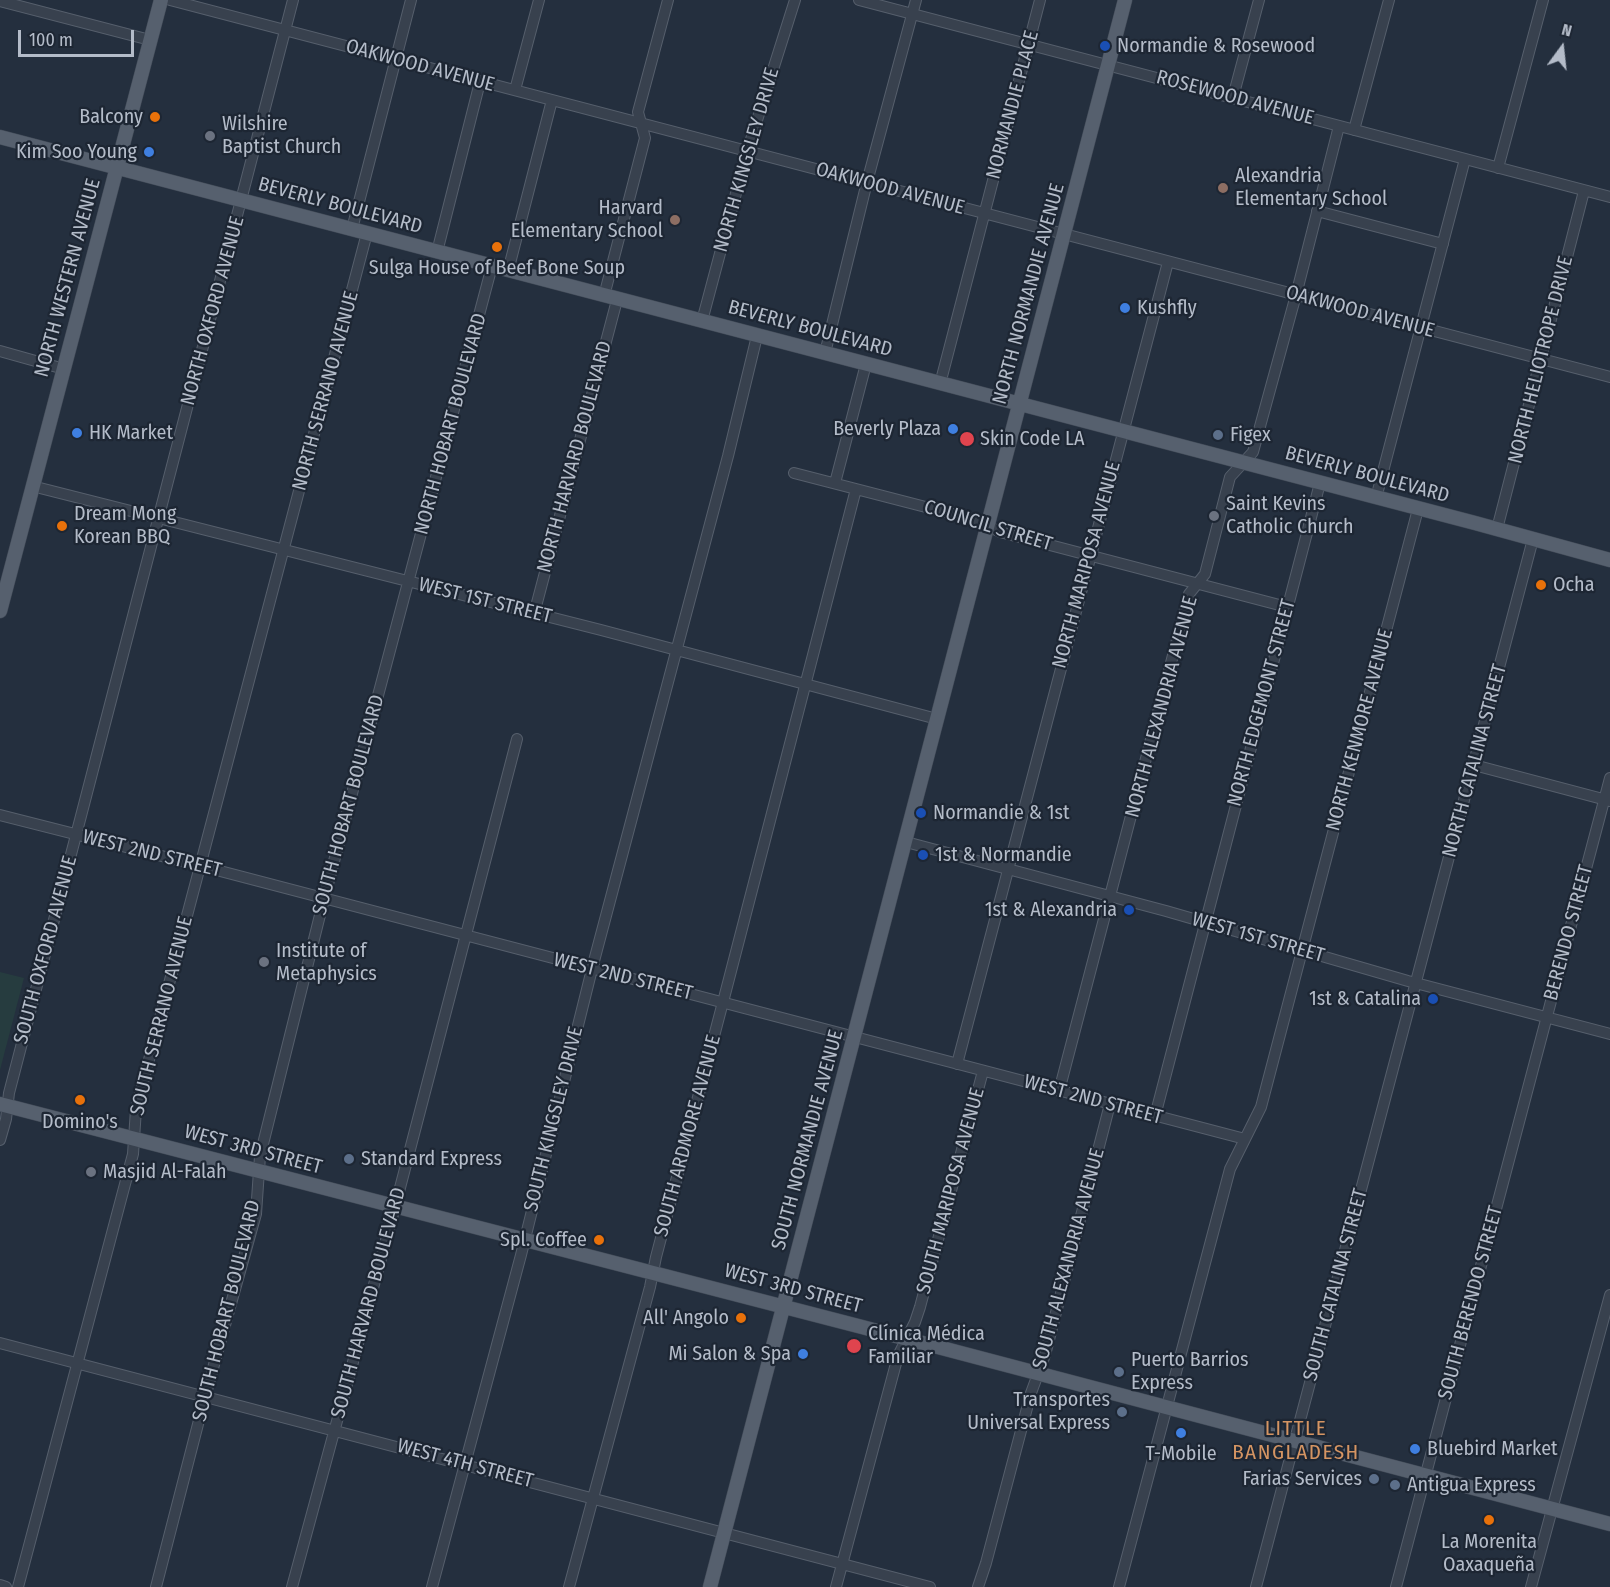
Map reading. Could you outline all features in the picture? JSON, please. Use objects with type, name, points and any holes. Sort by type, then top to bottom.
[{"type":"main road","name":"NORTH WESTERN AVENUE","points":[[0,611],[6,564],[32,486],[161,0]]},
{"type":"main road","name":"NORTH NORMANDIE AVENUE","points":[[906,842],[1125,0]]},
{"type":"main road","name":"BEVERLY BOULEVARD","points":[[0,139],[242,200],[1610,560]]},
{"type":"main road","name":"SOUTH NORMANDIE AVENUE","points":[[710,1587],[906,842]]},
{"type":"main road","name":"WEST 3RD STREET","points":[[4,1105],[1610,1524]]},
{"type":"street","name":"OAKWOOD AVENUE","points":[[170,0],[1610,377]]},
{"type":"street","name":"NORTH OXFORD AVENUE","points":[[159,518],[293,0]]},
{"type":"street","points":[[352,229],[411,0]]},
{"type":"street","points":[[515,90],[540,0]]},
{"type":"street","name":"NORTH HARVARD BOULEVARD","points":[[534,614],[611,298],[645,138],[638,112],[668,0]]},
{"type":"street","name":"NORTH KINGSLEY DRIVE","points":[[702,321],[747,152],[795,0]]},
{"type":"street","name":"ROSEWOOD AVENUE","points":[[859,0],[1610,197]]},
{"type":"street","points":[[825,353],[867,182],[916,0]]},
{"type":"street","name":"NORMANDIE PLACE","points":[[940,384],[1040,0]]},
{"type":"street","points":[[1233,97],[1259,0]]},
{"type":"street","points":[[1354,130],[1389,0]]},
{"type":"street","points":[[1498,168],[1543,0]]},
{"type":"street","points":[[0,1],[150,40]]},
{"type":"street","points":[[437,252],[480,82]]},
{"type":"street","points":[[508,271],[552,100]]},
{"type":"street","name":"NORTH ALEXANDRIA AVENUE","points":[[1059,1091],[1189,594],[1205,574],[1230,477],[1253,452],[1340,126]]},
{"type":"street","points":[[1376,498],[1465,159]]},
{"type":"street","name":"NORTH HELIOTROPE DRIVE","points":[[1497,529],[1584,191]]},
{"type":"street","points":[[1317,211],[1443,244]]},
{"type":"street","name":"NORTH SERRANO AVENUE","points":[[285,550],[367,233]]},
{"type":"street","name":"NORTH MARIPOSA AVENUE","points":[[1008,869],[1168,262]]},
{"type":"street","name":"NORTH HOBART BOULEVARD","points":[[409,582],[492,266]]},
{"type":"street","points":[[675,650],[728,456],[757,336]]},
{"type":"street","points":[[0,351],[64,369]]},
{"type":"street","points":[[836,483],[866,364]]},
{"type":"street","name":"COUNCIL STREET","points":[[794,473],[976,520],[1000,532],[1287,607]]},
{"type":"street","name":"NORTH EDGEMONT STREET","points":[[1155,1116],[1320,483]]},
{"type":"street","name":"WEST 1ST STREET","points":[[32,486],[937,719]]},
{"type":"street","name":"SOUTH ARDMORE AVENUE","points":[[569,1587],[856,489]]},
{"type":"street","name":"NORTH KENMORE AVENUE","points":[[1119,1587],[1230,1169],[1261,1107],[1418,509]]},
{"type":"street","name":"SOUTH OXFORD AVENUE","points":[[0,1140],[4,1105],[159,518]]},
{"type":"street","name":"NORTH CATALINA STREET","points":[[1416,984],[1533,539]]},
{"type":"street","name":"SOUTH SERRANO AVENUE","points":[[18,1587],[123,1196],[133,1154],[136,1109],[285,550]]},
{"type":"street","name":"SOUTH HOBART BOULEVARD","points":[[156,1587],[205,1397],[256,1214],[260,1156],[324,899],[409,582]]},
{"type":"street","name":"SOUTH KINGSLEY DRIVE","points":[[432,1587],[466,1464],[675,650]]},
{"type":"street","name":"SOUTH HARVARD BOULEVARD","points":[[292,1587],[395,1207],[517,739]]},
{"type":"street","points":[[1474,765],[1607,801]]},
{"type":"street","name":"BERENDO STREET","points":[[1546,1018],[1607,801],[1610,778]]},
{"type":"street","name":"WEST 2ND STREET","points":[[0,815],[1245,1139]]},
{"type":"street","name":"WEST 1ST STREET","points":[[906,842],[1111,896],[1416,984],[1610,1034]]},
{"type":"street","name":"SOUTH MARIPOSA AVENUE","points":[[957,1064],[1008,869]]},
{"type":"street","name":"SOUTH CATALINA STREET","points":[[1256,1587],[1416,984]]},
{"type":"street","name":"SOUTH BERENDO STREET","points":[[1396,1587],[1546,1018]]},
{"type":"street","name":"SOUTH MARIPOSA AVENUE","points":[[836,1587],[898,1356],[920,1307],[983,1071]]},
{"type":"street","name":"SOUTH ALEXANDRIA AVENUE","points":[[978,1587],[1031,1393],[1045,1355],[1110,1104]]},
{"type":"street","points":[[1531,1587],[1610,1295]]},
{"type":"street","name":"WEST 4TH STREET","points":[[0,1343],[930,1587]]},
{"type":"street","points":[[0,1585],[6,1587]]},
{"type":"green space","points":[[0,972],[24,978],[0,1070]]},
{"type":"place","name":"Normandie & Rosewood","points":[[1105,46]]},
{"type":"place","name":"Balcony","points":[[155,117]]},
{"type":"place","name":"Wilshire Baptist Church","points":[[210,136]]},
{"type":"place","name":"Kim Soo Young","points":[[149,152]]},
{"type":"place","name":"Alexandria Elementary School","points":[[1223,188]]},
{"type":"place","name":"Harvard Elementary School","points":[[675,220]]},
{"type":"place","name":"Sulga House of Beef Bone Soup","points":[[497,247]]},
{"type":"place","name":"Kushfly","points":[[1125,308]]},
{"type":"place","name":"Beverly Plaza","points":[[953,429]]},
{"type":"place","name":"HK Market","points":[[77,433]]},
{"type":"place","name":"Figex","points":[[1218,435]]},
{"type":"place","name":"Skin Code LA","points":[[967,439]]},
{"type":"place","name":"Saint Kevins Catholic Church","points":[[1214,516]]},
{"type":"place","name":"Dream Mong Korean BBQ","points":[[62,526]]},
{"type":"place","name":"Ocha","points":[[1541,585]]},
{"type":"place","name":"Normandie & 1st","points":[[921,813]]},
{"type":"place","name":"1st & Normandie","points":[[923,855]]},
{"type":"place","name":"1st & Alexandria","points":[[1129,910]]},
{"type":"place","name":"Institute of Metaphysics","points":[[264,962]]},
{"type":"place","name":"1st & Catalina","points":[[1433,999]]},
{"type":"place","name":"Domino's","points":[[80,1100]]},
{"type":"place","name":"Standard Express","points":[[349,1159]]},
{"type":"place","name":"Masjid Al-Falah","points":[[91,1172]]},
{"type":"place","name":"Spl. Coffee","points":[[599,1240]]},
{"type":"place","name":"All' Angolo","points":[[741,1318]]},
{"type":"place","name":"Clínica Médica Familiar","points":[[854,1346]]},
{"type":"place","name":"Mi Salon & Spa","points":[[803,1354]]},
{"type":"place","name":"Puerto Barrios Express","points":[[1119,1372]]},
{"type":"place","name":"Transportes Universal Express","points":[[1122,1412]]},
{"type":"place","name":"T-Mobile","points":[[1181,1433]]},
{"type":"place","name":"Bluebird Market","points":[[1415,1449]]},
{"type":"place","name":"Farias Services","points":[[1374,1479]]},
{"type":"place","name":"Antigua Express","points":[[1395,1485]]},
{"type":"place","name":"La Morenita Oaxaqueña","points":[[1489,1520]]},
{"type":"district","name":"LITTLE BANGLADESH","points":[[1296,1441]]}]
